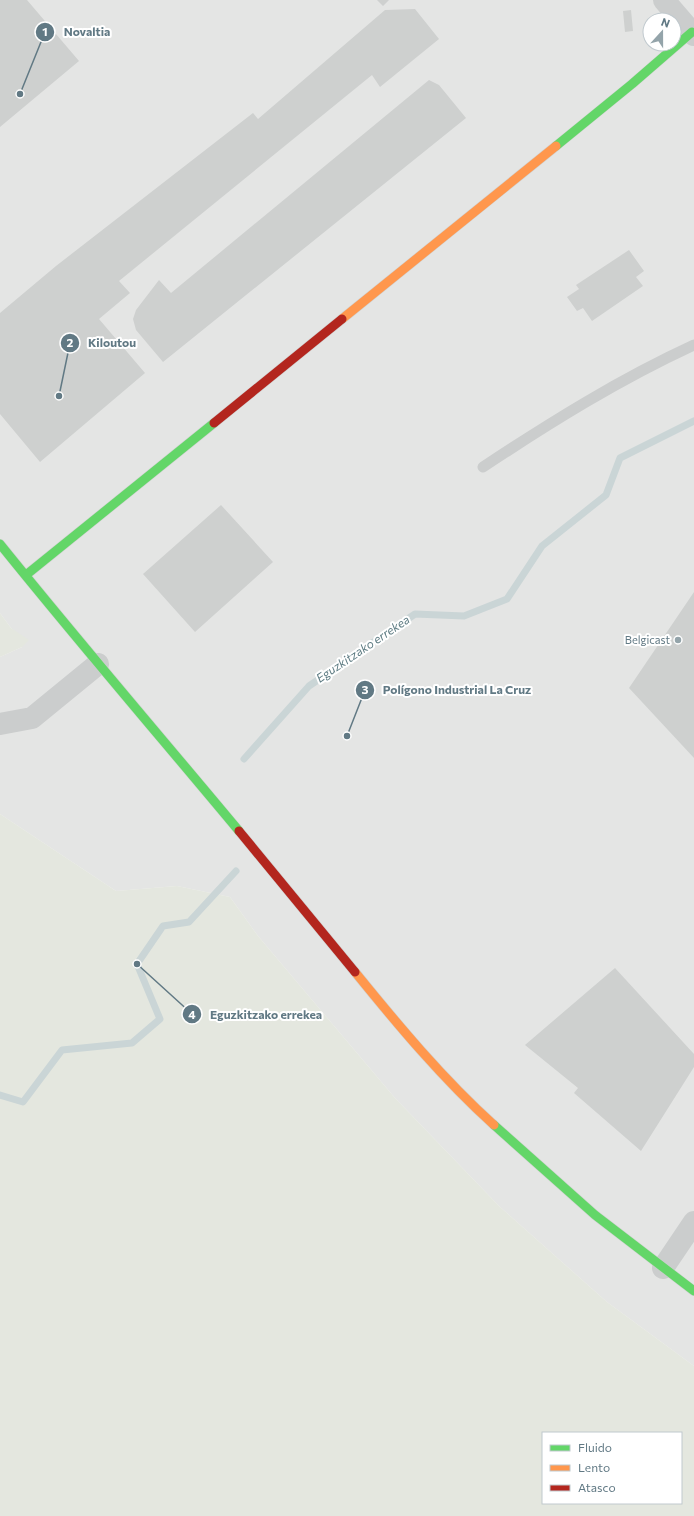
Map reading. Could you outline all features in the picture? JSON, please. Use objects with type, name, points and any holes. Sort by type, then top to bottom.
[{"type":"street","points":[[26,575],[693,34],[664,0]]},
{"type":"street","points":[[0,544],[404,1032],[477,1109],[595,1215],[662,1268],[694,1291]]},
{"type":"street","points":[[0,724],[32,718],[98,664]]},
{"type":"street","points":[[662,1268],[694,1222]]},
{"type":"lane","points":[[483,467],[541,429],[647,366],[694,345]]},
{"type":"shaded area","points":[[0,0],[694,0],[694,1366],[607,1302],[499,1206],[395,1098],[258,936],[230,897],[177,886],[116,891],[0,814],[0,657],[22,647],[20,636],[11,628],[0,613]]},
{"type":"shaded area","points":[[0,613],[11,628],[29,640],[22,647],[0,657]]},
{"type":"shaded area","points":[[0,814],[116,891],[177,886],[230,897],[258,936],[395,1098],[499,1206],[607,1302],[694,1366],[694,1516],[0,1516]]},
{"type":"building","points":[[0,0],[27,0],[79,61],[0,127]]},
{"type":"building","points":[[377,0],[389,0],[383,6]]},
{"type":"building","points":[[415,9],[439,39],[380,87],[372,75],[119,281],[130,293],[99,319],[145,373],[40,462],[0,414],[0,313],[56,266],[253,113],[258,119],[385,10]]},
{"type":"building","points":[[631,10],[633,31],[625,32],[623,11]]},
{"type":"building","points":[[429,80],[439,85],[466,118],[163,362],[136,330],[133,319],[136,310],[159,280],[171,293]]},
{"type":"building","points":[[629,250],[644,271],[636,277],[643,286],[592,321],[583,308],[577,311],[567,297],[579,289],[576,285]]},
{"type":"building","points":[[221,505],[273,562],[195,632],[143,574]]},
{"type":"building","name":"Belgicast","points":[[694,592],[694,758],[629,688]]},
{"type":"building","points":[[615,968],[694,1054],[694,1067],[641,1151],[574,1093],[578,1088],[525,1045]]},
{"type":"waterway","name":"Eguzkitzako errekea","points":[[244,759],[309,686],[415,614],[464,616],[507,599],[542,546],[606,495],[620,458],[694,421]]},
{"type":"waterway","name":"Eguzkitzako errekea","points":[[0,1095],[23,1102],[62,1050],[132,1043],[160,1019],[137,964],[163,926],[189,922],[236,871]]},
{"type":"traffic: fast","points":[[556,146],[632,84],[692,32]]},
{"type":"traffic: fast","points":[[26,575],[214,423]]},
{"type":"traffic: fast","points":[[0,544],[239,831]]},
{"type":"traffic: fast","points":[[494,1125],[595,1215],[694,1291]]},
{"type":"traffic: slow","points":[[342,319],[556,146]]},
{"type":"traffic: slow","points":[[355,972],[404,1032],[457,1089],[494,1125]]},
{"type":"traffic: jam","points":[[214,423],[342,319]]},
{"type":"traffic: jam","points":[[239,831],[355,972]]},
{"type":"place","name":"Novaltia","points":[[20,94]]},
{"type":"place","name":"Kiloutou","points":[[59,396]]},
{"type":"place","name":"Belgicast","points":[[678,640]]},
{"type":"place","name":"Polígono Industrial La Cruz","points":[[347,736]]},
{"type":"place","name":"Eguzkitzako errekea","points":[[137,964]]}]
